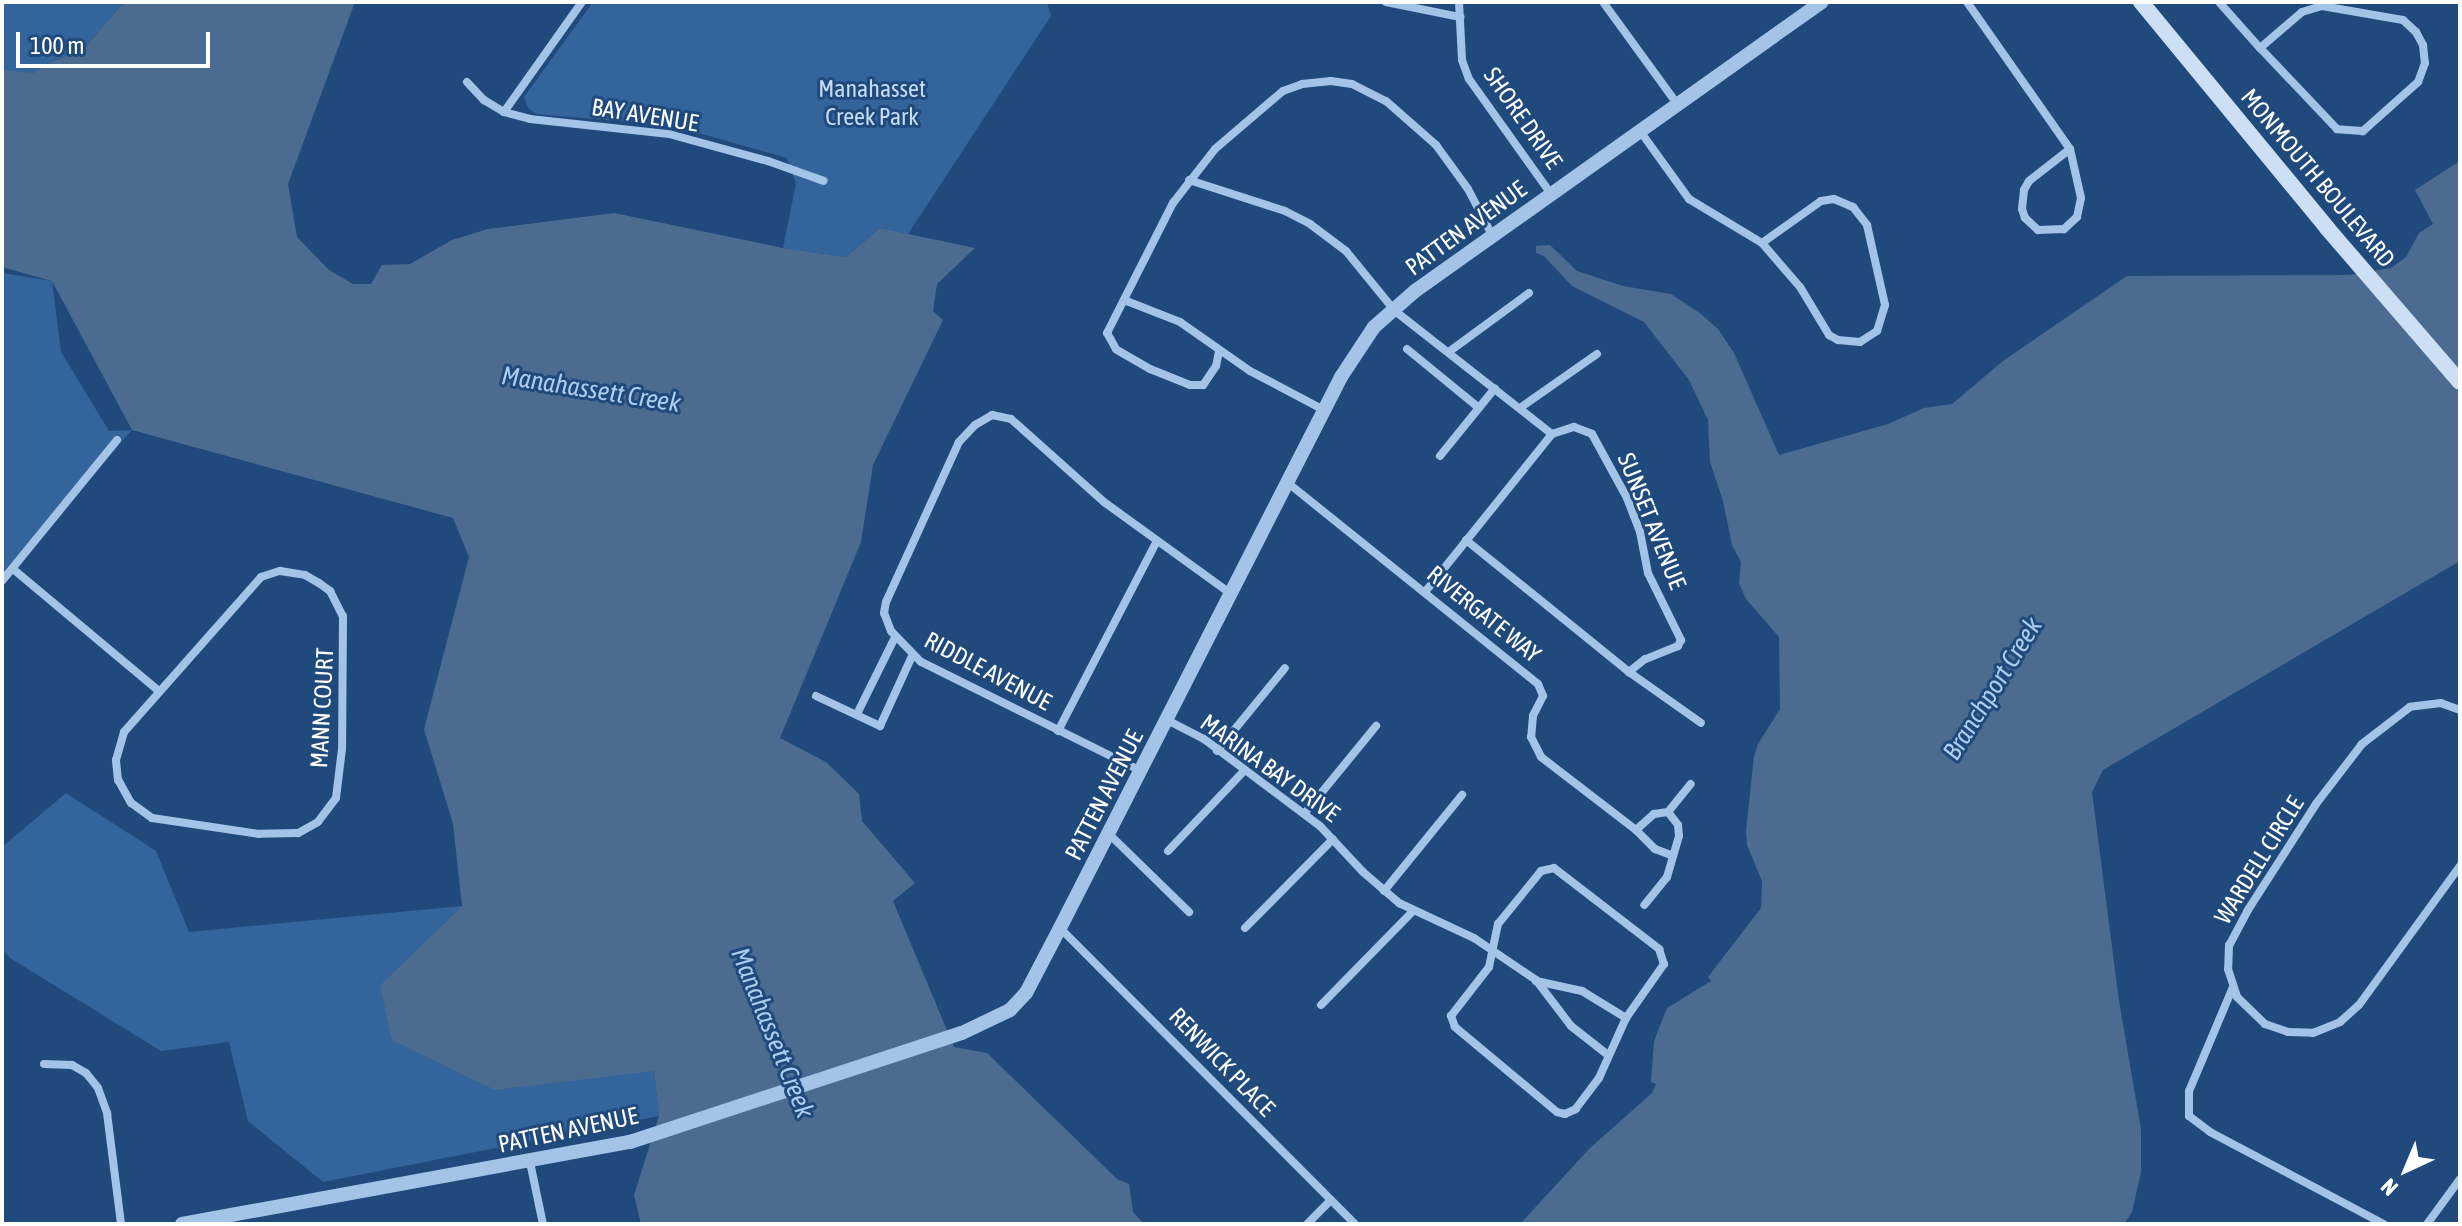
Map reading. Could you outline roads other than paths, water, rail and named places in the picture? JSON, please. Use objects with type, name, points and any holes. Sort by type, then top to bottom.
[{"type":"main road","name":"MONMOUTH BOULEVARD","points":[[2141,2],[2327,228],[2460,382]]},
{"type":"street","points":[[504,112],[582,2]]},
{"type":"street","points":[[1386,2],[1460,17]]},
{"type":"street","name":"SHORE DRIVE","points":[[1459,2],[1462,60],[1469,79],[1551,194]]},
{"type":"street","points":[[1603,2],[1677,104]]},
{"type":"street","name":"PATTEN AVENUE","points":[[182,1224],[630,1142],[962,1033],[998,1018],[1022,998],[1060,928],[1324,410],[1361,344],[1415,291],[1822,2]]},
{"type":"street","points":[[1967,2],[2070,149],[2081,198],[2077,217],[2064,229],[2038,230],[2022,209],[2024,190],[2029,181],[2070,149]]},
{"type":"street","points":[[2219,2],[2260,48],[2332,125],[2354,133],[2368,128],[2414,87],[2425,63],[2416,32],[2403,20],[2322,6],[2302,12],[2260,48]]},
{"type":"street","name":"BAY AVENUE","points":[[467,82],[484,100],[504,112],[530,119],[669,134],[768,161],[824,181]]},
{"type":"street","points":[[1219,351],[1216,366],[1203,385],[1190,385],[1150,369],[1116,349],[1107,337],[1161,222],[1189,180],[1215,149],[1277,94],[1302,84],[1344,82],[1386,101],[1436,145],[1468,189],[1492,235]]},
{"type":"street","points":[[1640,131],[1689,199],[1762,243],[1800,287],[1829,335],[1838,340],[1860,342],[1877,331],[1885,305],[1873,243],[1867,225],[1853,207],[1834,199],[1821,201],[1762,243]]},
{"type":"street","points":[[1189,180],[1285,211],[1310,224],[1346,251],[1395,311],[1450,351],[1552,434],[1425,592]]},
{"type":"street","points":[[1450,351],[1529,293]]},
{"type":"street","points":[[1124,300],[1180,322],[1219,351],[1324,410]]},
{"type":"street","points":[[1407,349],[1479,408]]},
{"type":"street","points":[[1520,408],[1597,354]]},
{"type":"street","points":[[1440,456],[1495,388]]},
{"type":"street","points":[[895,637],[887,624],[886,602],[919,523],[959,442],[975,425],[992,415],[1023,426],[1104,502],[1231,594]]},
{"type":"street","name":"SUNSET AVENUE","points":[[1552,434],[1574,427],[1592,434],[1627,498],[1640,532],[1648,573],[1680,636],[1678,646],[1645,659],[1629,672]]},
{"type":"street","points":[[2,581],[117,440]]},
{"type":"street","name":"RIVERGATE WAY","points":[[1288,483],[1538,684],[1543,696],[1530,726],[1534,748],[1610,813],[1636,830],[1655,849],[1671,855]]},
{"type":"street","points":[[1466,540],[1629,672],[1701,723]]},
{"type":"street","points":[[1058,731],[1157,541]]},
{"type":"street","points":[[13,569],[159,691]]},
{"type":"street","name":"MANN COURT","points":[[280,571],[294,572],[319,583],[339,605],[345,625],[341,766],[336,798],[329,810],[312,826],[298,833],[279,835],[167,822],[138,810],[123,792],[116,760],[124,732],[159,691],[261,577],[280,571]]},
{"type":"street","name":"RIDDLE AVENUE","points":[[857,714],[895,637],[912,656],[1141,771]]},
{"type":"street","points":[[816,696],[880,726],[912,656]]},
{"type":"street","points":[[1217,751],[1285,668]]},
{"type":"street","name":"WARDELL CIRCLE","points":[[2233,987],[2228,953],[2248,910],[2316,804],[2362,744],[2410,707],[2441,703],[2460,710]]},
{"type":"street","name":"MARINA BAY DRIVE","points":[[1167,720],[1217,751],[1304,814],[1384,891],[1413,911],[1492,949],[1536,980],[1571,1026],[1608,1055]]},
{"type":"street","points":[[1304,814],[1376,726]]},
{"type":"street","points":[[1168,851],[1243,772]]},
{"type":"street","points":[[1636,830],[1654,814],[1668,812],[1691,784]]},
{"type":"street","points":[[1384,891],[1462,795]]},
{"type":"street","points":[[1644,905],[1667,877],[1679,836],[1678,825],[1668,812]]},
{"type":"street","points":[[1109,834],[1189,912]]},
{"type":"street","points":[[1245,928],[1333,839]]},
{"type":"street","points":[[2233,987],[2250,1013],[2269,1026],[2300,1034],[2328,1028],[2359,1005],[2460,866]]},
{"type":"street","points":[[1559,870],[1664,956],[1662,969],[1626,1018],[1589,1093],[1576,1109],[1565,1114],[1557,1112],[1455,1027],[1451,1016],[1489,967],[1492,949],[1498,924],[1522,892],[1541,871],[1559,870]]},
{"type":"street","points":[[1321,1005],[1413,911]]},
{"type":"street","name":"RENWICK PLACE","points":[[1060,928],[1355,1224]]},
{"type":"street","points":[[1536,980],[1582,991],[1626,1018]]},
{"type":"street","points":[[2233,987],[2189,1091],[2189,1116],[2210,1132],[2384,1224]]},
{"type":"street","points":[[44,1064],[72,1065],[86,1073],[98,1088],[107,1113],[121,1224]]},
{"type":"street","points":[[530,1162],[543,1224]]},
{"type":"street","points":[[2427,1224],[2460,1179]]},
{"type":"street","points":[[1307,1224],[1330,1201]]},
{"type":"water","name":"Manahassett Creek","points":[[124,2],[355,2],[288,184],[297,237],[329,270],[353,284],[371,284],[382,265],[410,264],[452,240],[488,229],[614,213],[783,248],[846,257],[880,228],[975,248],[937,284],[933,311],[943,320],[873,465],[861,542],[780,738],[826,762],[859,794],[862,821],[915,883],[893,901],[954,1047],[987,1053],[1117,1179],[1129,1184],[1133,1212],[1144,1224],[641,1224],[634,1195],[659,1116],[654,1071],[495,1090],[392,1040],[380,985],[462,906],[453,824],[424,729],[469,557],[453,518],[132,430],[52,281],[2,267],[2,70],[33,73],[51,62],[83,50]]},
{"type":"water","name":"Branchport Creek","points":[[2460,161],[2460,561],[2103,770],[2092,792],[2119,1001],[2141,1129],[2141,1172],[2132,1212],[2124,1224],[1520,1224],[1589,1149],[1652,1093],[1656,1084],[1651,1082],[1654,1041],[1667,1008],[1711,981],[1708,977],[1761,908],[1762,881],[1747,845],[1746,831],[1754,756],[1780,709],[1779,637],[1746,599],[1739,583],[1741,562],[1732,545],[1723,501],[1710,462],[1708,420],[1689,380],[1644,322],[1572,286],[1544,256],[1536,253],[1536,246],[1550,245],[1577,271],[1623,286],[1671,294],[1701,314],[1718,329],[1734,353],[1779,455],[1888,424],[1924,408],[1952,404],[2003,361],[2127,276],[2349,275],[2391,268],[2406,257],[2419,233],[2433,224],[2415,190]]},
{"type":"park label","name":"Manahasset Creek Park","points":[[872,103]]}]
